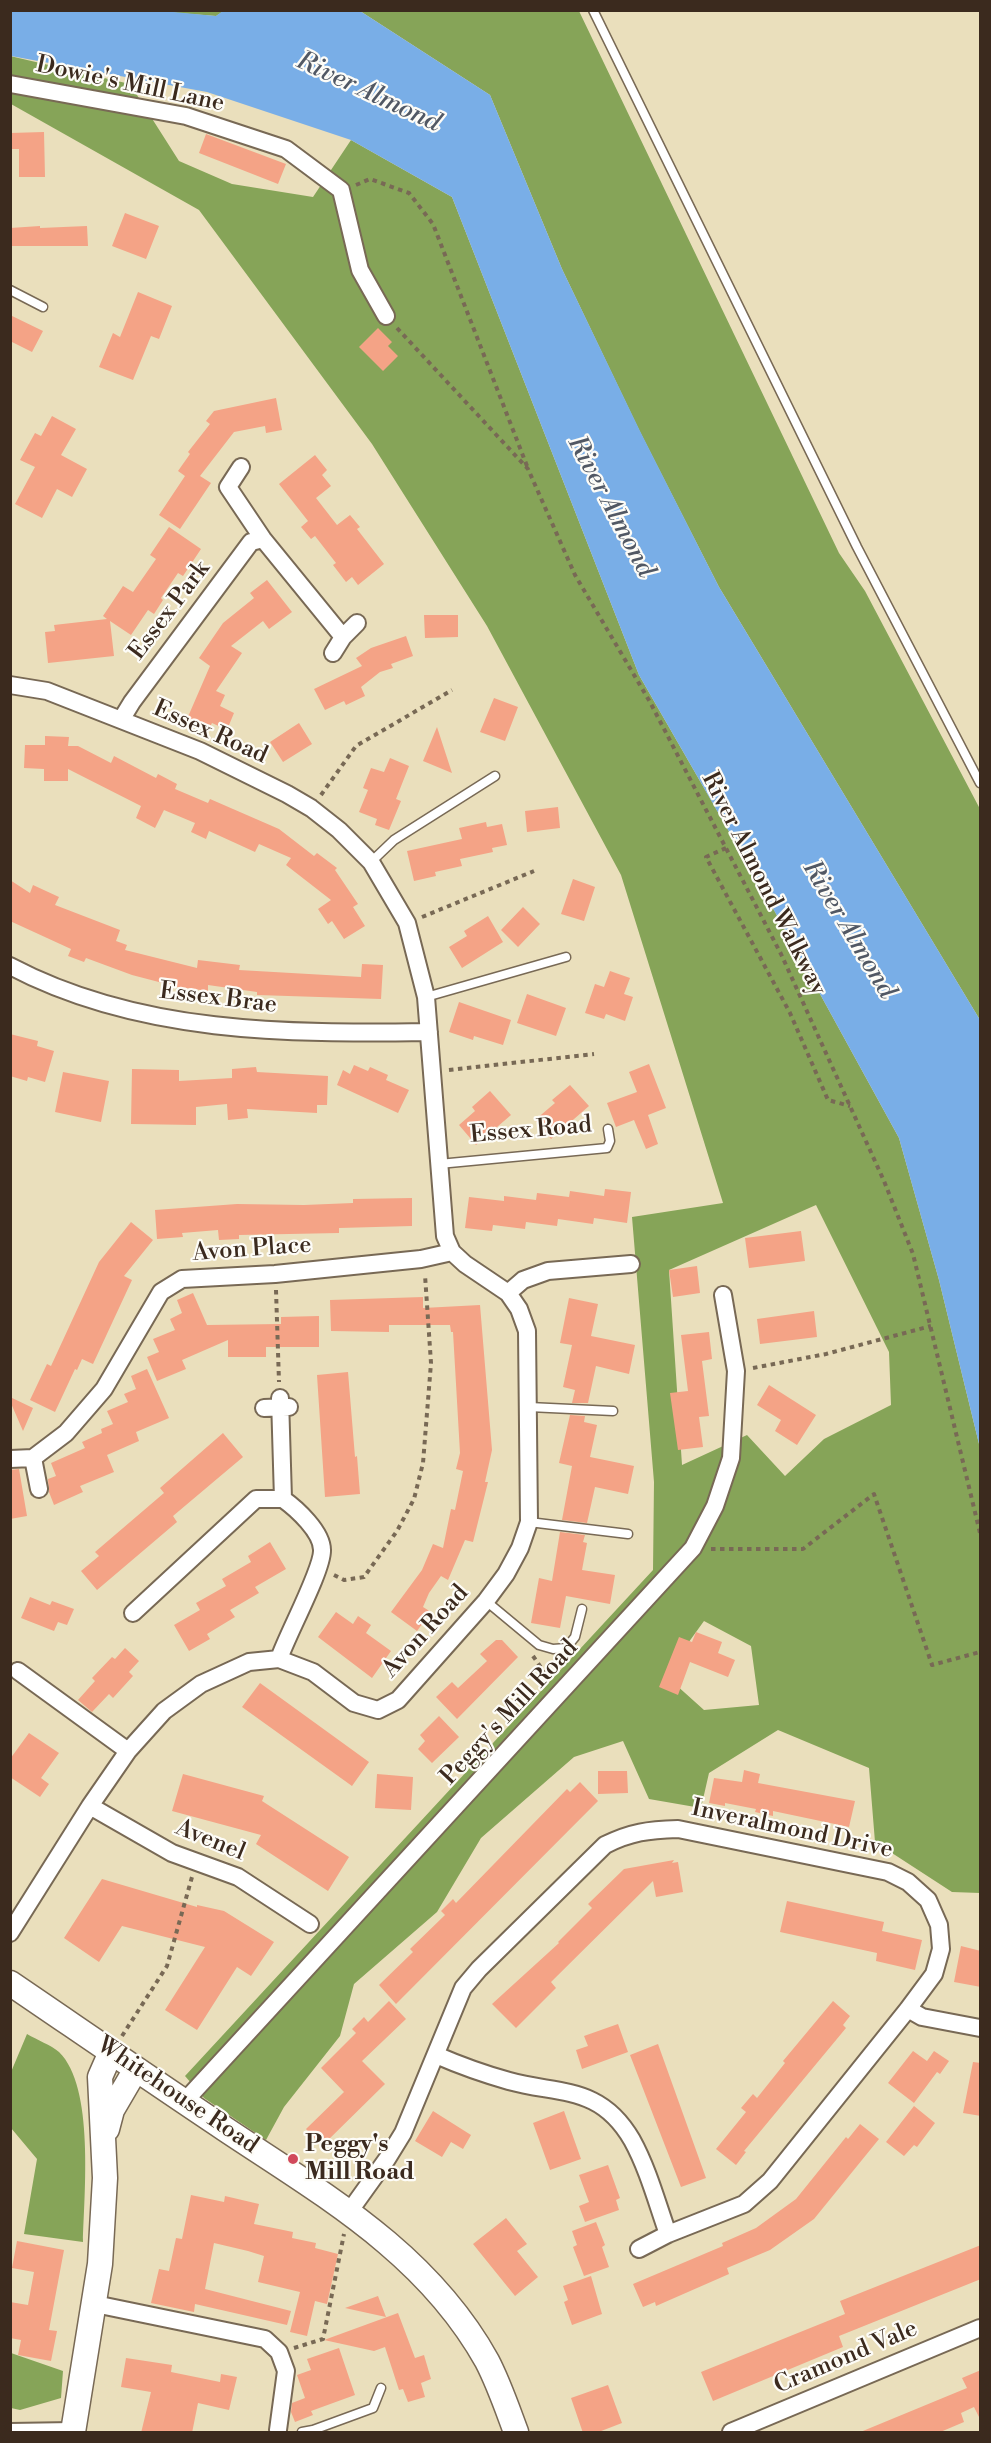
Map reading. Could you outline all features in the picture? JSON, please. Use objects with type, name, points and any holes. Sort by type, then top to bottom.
[{"type":"street","name":"Dowie's Mill Lane","points":[[10,84],[186,116],[286,149],[341,190]]},
{"type":"street","points":[[341,190],[360,270],[386,316]]},
{"type":"street","points":[[241,467],[228,487],[263,538],[344,637]]},
{"type":"street","name":"Essex Park","points":[[122,720],[132,702],[250,542],[263,538]]},
{"type":"street","points":[[333,653],[357,623]]},
{"type":"street","name":"Essex Road","points":[[10,685],[47,691],[200,751],[311,808],[339,830],[371,862],[407,923],[426,997],[445,1236],[452,1252]]},
{"type":"street","name":"Essex Brae","points":[[10,966],[69,992],[147,1014],[204,1025],[300,1033],[429,1032]]},
{"type":"street","name":"Avon Place","points":[[33,1458],[66,1433],[104,1389],[161,1292],[182,1280],[275,1274],[422,1259],[452,1252]]},
{"type":"street","name":"Avon Road","points":[[10,1933],[90,1806],[128,1751],[164,1711],[201,1684],[249,1662],[279,1659],[313,1672],[354,1703],[378,1710],[398,1700],[486,1601],[506,1574],[520,1548],[529,1522],[527,1331],[519,1309],[508,1293],[465,1264],[452,1252]]},
{"type":"street","points":[[508,1293],[523,1280],[548,1271],[632,1264]]},
{"type":"street","name":"Peggy's Mill Road","points":[[184,2102],[693,1548],[715,1506],[731,1458],[736,1371],[723,1295]]},
{"type":"street","points":[[278,1405],[283,1499]]},
{"type":"street","points":[[10,1459],[33,1458],[39,1489]]},
{"type":"street","points":[[133,1613],[150,1606],[256,1499],[283,1499],[307,1520],[319,1539],[322,1550],[318,1568],[279,1659]]},
{"type":"street","points":[[18,1671],[128,1751]]},
{"type":"street","name":"Avenel","points":[[90,1806],[172,1853],[238,1877],[310,1924]]},
{"type":"street","name":"Inveralmond Drive","points":[[349,2212],[403,2133],[463,1988],[479,1969],[605,1845],[626,1834],[678,1829],[888,1872],[908,1882],[928,1900],[939,1924],[941,1949],[934,1974],[770,2181],[744,2204],[668,2234],[639,2249]]},
{"type":"street","name":"Whitehouse Road","points":[[10,1983],[349,2212],[406,2258],[436,2289],[463,2323],[487,2362],[516,2433]]},
{"type":"street","points":[[908,2009],[922,2018],[981,2028]]},
{"type":"street","points":[[10,2432],[73,2432],[95,2304],[104,2215],[104,2146],[100,2077],[111,2052]]},
{"type":"street","points":[[436,2055],[507,2080],[584,2095],[603,2107],[631,2139],[648,2175],[668,2234]]},
{"type":"street","points":[[104,2146],[112,2110],[136,2069]]},
{"type":"street","points":[[95,2304],[265,2339],[279,2352],[286,2372],[282,2431]]},
{"type":"street","name":"Cramond Vale","points":[[731,2433],[981,2328]]},
{"type":"lane","points":[[593,10],[857,547],[981,783]]},
{"type":"lane","points":[[10,290],[43,306]]},
{"type":"lane","points":[[371,862],[394,840],[495,776]]},
{"type":"lane","points":[[426,997],[566,957]]},
{"type":"lane","name":"Essex Road","points":[[440,1164],[607,1148],[610,1141],[608,1129]]},
{"type":"lane","points":[[529,1407],[613,1411]]},
{"type":"lane","points":[[529,1522],[628,1534]]},
{"type":"lane","points":[[486,1601],[539,1645],[553,1649],[566,1648],[575,1637],[582,1609]]},
{"type":"lane","points":[[302,2433],[374,2408],[381,2388]]},
{"type":"path","points":[[341,190],[370,179],[399,189],[409,193],[434,224],[528,469]]},
{"type":"path","name":"River Almond Walkway","points":[[386,316],[528,469],[575,574],[650,702],[781,954],[884,1181],[913,1254],[973,1508],[981,1533]]},
{"type":"path","points":[[311,808],[356,746],[452,690]]},
{"type":"path","points":[[726,848],[706,857],[790,1013],[828,1100],[850,1106]]},
{"type":"path","points":[[407,923],[534,871]]},
{"type":"path","points":[[432,1072],[594,1054]]},
{"type":"path","points":[[318,1568],[344,1580],[364,1577],[397,1531],[414,1499],[423,1463],[431,1363],[426,1281],[422,1259]]},
{"type":"path","points":[[275,1274],[278,1405]]},
{"type":"path","points":[[736,1371],[826,1354],[931,1326]]},
{"type":"path","points":[[693,1548],[803,1549],[874,1494],[932,1665],[981,1652]]},
{"type":"path","points":[[539,1645],[532,1658],[548,1678]]},
{"type":"path","points":[[111,2052],[167,1966],[196,1862]]},
{"type":"path","points":[[279,2352],[323,2339],[349,2212]]},
{"type":"green space","points":[[152,11],[224,11],[216,16]]},
{"type":"green space","points":[[360,11],[579,11],[839,553],[865,591],[980,809],[980,1020],[719,587],[640,432],[562,269],[490,95]]},
{"type":"green space","points":[[10,56],[130,84],[179,161],[232,184],[313,197],[351,140],[452,197],[639,675],[769,901],[899,1138],[939,1280],[980,1448],[980,1893],[952,1892],[875,1842],[869,1768],[778,1730],[709,1773],[701,1808],[649,1799],[623,1741],[574,1757],[481,1838],[437,1912],[354,1984],[340,2036],[284,2107],[266,2140],[204,2098],[185,2076],[653,1570],[654,1482],[632,1217],[723,1203],[621,875],[487,626],[372,444],[199,210],[11,104]],"holes":[[[816,1205],[889,1352],[891,1405],[824,1439],[785,1476],[747,1435],[682,1465],[669,1270]],[[704,1621],[751,1646],[759,1705],[704,1710],[665,1675]]]},
{"type":"green space","points":[[27,2034],[59,2052],[70,2068],[78,2090],[85,2142],[83,2242],[24,2234],[37,2159],[11,2128],[11,2072]]},
{"type":"green space","points":[[11,2353],[63,2371],[61,2398],[20,2410],[11,2408]]},
{"type":"water","name":"River Almond","points":[[152,10],[216,16],[224,10],[360,11],[490,95],[562,269],[719,587],[980,1020],[980,1448],[939,1280],[899,1138],[769,901],[639,675],[452,197],[351,140],[207,92],[11,56],[11,11]]},
{"type":"building","points":[[44,132],[45,177],[19,177],[19,149],[10,149],[10,133]]},
{"type":"building","points":[[206,134],[286,164],[278,184],[199,153]]},
{"type":"building","points":[[125,213],[159,226],[146,259],[112,246]]},
{"type":"building","points":[[40,226],[40,228],[87,226],[88,246],[10,246],[10,228]]},
{"type":"building","points":[[138,292],[172,306],[159,339],[151,336],[133,380],[99,367],[113,333],[120,337]]},
{"type":"building","points":[[10,315],[43,331],[32,352],[10,341]]},
{"type":"building","points":[[378,328],[392,342],[388,346],[398,356],[383,371],[359,347]]},
{"type":"building","points":[[276,398],[282,430],[266,433],[265,426],[234,432],[200,476],[211,483],[180,529],[159,515],[185,476],[178,471],[190,454],[188,452],[210,424],[206,421],[214,411]]},
{"type":"building","points":[[52,416],[76,429],[61,455],[87,469],[72,497],[57,489],[42,518],[15,504],[35,467],[20,460],[35,433],[41,436]]},
{"type":"building","points":[[315,455],[327,470],[322,475],[331,486],[316,498],[337,525],[350,515],[360,527],[357,529],[384,564],[358,585],[352,577],[346,582],[333,565],[336,563],[315,536],[311,539],[301,527],[308,521],[279,484]]},
{"type":"building","points":[[169,527],[201,549],[183,576],[178,573],[161,598],[163,600],[154,614],[148,610],[131,635],[110,621],[114,656],[48,663],[45,632],[55,631],[54,625],[107,619],[103,616],[123,586],[133,592],[156,559],[150,555]]},
{"type":"building","points":[[267,580],[292,612],[269,629],[263,621],[231,646],[242,653],[216,691],[225,695],[220,706],[234,713],[227,730],[212,723],[210,727],[195,721],[194,723],[187,719],[210,666],[199,658],[223,623],[254,598],[250,593]]},
{"type":"building","points":[[424,615],[458,615],[458,637],[425,638]]},
{"type":"building","points":[[406,636],[413,656],[391,664],[393,668],[380,672],[361,687],[365,696],[346,705],[344,701],[325,710],[314,689],[362,666],[356,658],[371,648]]},
{"type":"building","points":[[494,698],[518,707],[505,741],[480,732]]},
{"type":"building","points":[[299,723],[312,744],[283,762],[270,742]]},
{"type":"building","points":[[437,727],[452,773],[423,761]]},
{"type":"building","points":[[45,736],[69,737],[68,746],[78,746],[111,763],[114,756],[156,778],[158,774],[177,784],[175,789],[208,803],[210,799],[279,829],[314,856],[317,853],[337,868],[335,870],[358,904],[353,907],[365,926],[344,939],[332,921],[328,924],[318,909],[331,900],[286,865],[291,858],[259,844],[255,852],[209,831],[206,839],[191,832],[195,823],[164,810],[155,828],[136,818],[141,806],[68,769],[68,781],[44,781],[44,769],[24,768],[25,745],[45,745]]},
{"type":"building","points":[[390,758],[409,766],[396,799],[401,801],[389,830],[375,825],[377,819],[359,812],[368,790],[363,788],[371,768],[384,772]]},
{"type":"building","points":[[558,807],[560,828],[527,832],[525,811]]},
{"type":"building","points":[[486,822],[487,827],[502,824],[507,845],[492,848],[493,852],[460,859],[462,866],[435,872],[436,876],[414,881],[407,851],[462,839],[459,828]]},
{"type":"building","points":[[573,879],[595,887],[584,921],[561,914]]},
{"type":"building","points":[[10,880],[30,893],[33,885],[59,897],[55,905],[120,930],[116,941],[127,945],[125,950],[197,968],[198,960],[240,965],[239,970],[361,977],[362,964],[383,965],[381,999],[257,995],[257,992],[208,985],[208,991],[178,987],[132,975],[86,958],[84,962],[68,956],[71,949],[10,921]]},
{"type":"building","points":[[523,907],[540,924],[518,947],[501,930]]},
{"type":"building","points":[[488,916],[503,942],[462,968],[449,947],[467,936],[464,931]]},
{"type":"building","points":[[610,971],[630,978],[624,994],[633,997],[625,1021],[606,1014],[604,1019],[585,1013],[595,984],[604,987]]},
{"type":"building","points":[[527,994],[566,1008],[556,1036],[517,1023]]},
{"type":"building","points":[[459,1002],[511,1020],[503,1045],[474,1036],[473,1040],[449,1032]]},
{"type":"building","points":[[10,1034],[38,1041],[37,1046],[54,1051],[45,1082],[28,1077],[27,1081],[10,1076]]},
{"type":"building","points":[[649,1064],[666,1108],[648,1115],[658,1144],[646,1149],[634,1120],[616,1127],[607,1103],[637,1092],[629,1072]]},
{"type":"building","points":[[354,1065],[368,1071],[370,1067],[388,1075],[386,1080],[409,1090],[398,1113],[337,1085],[343,1070],[350,1074]]},
{"type":"building","points":[[256,1067],[257,1072],[328,1076],[327,1105],[317,1105],[317,1113],[247,1109],[248,1118],[228,1120],[227,1104],[196,1107],[196,1125],[131,1124],[132,1069],[179,1070],[179,1081],[232,1078],[232,1069]]},
{"type":"building","points":[[63,1072],[109,1081],[101,1122],[55,1112]]},
{"type":"building","points":[[570,1085],[589,1106],[551,1139],[535,1120],[555,1103],[552,1100]]},
{"type":"building","points":[[490,1091],[511,1115],[476,1145],[459,1125],[475,1111],[472,1107]]},
{"type":"building","points":[[605,1189],[631,1192],[627,1223],[594,1218],[593,1224],[558,1219],[557,1226],[526,1222],[525,1229],[493,1225],[492,1231],[465,1228],[469,1197],[504,1201],[504,1196],[536,1200],[537,1193],[569,1197],[570,1191],[604,1196]]},
{"type":"building","points":[[412,1198],[412,1226],[339,1228],[339,1233],[239,1235],[239,1239],[219,1240],[218,1230],[182,1233],[183,1237],[157,1239],[155,1210],[237,1204],[353,1203],[353,1199]]},
{"type":"building","points":[[131,1222],[153,1240],[124,1276],[132,1280],[93,1364],[82,1359],[55,1412],[30,1400],[47,1364],[51,1366],[99,1262]]},
{"type":"building","points":[[801,1231],[805,1261],[749,1268],[745,1238]]},
{"type":"building","points":[[697,1266],[700,1293],[673,1297],[669,1270]]},
{"type":"building","points":[[193,1293],[207,1325],[281,1324],[281,1317],[319,1316],[319,1347],[266,1347],[266,1357],[228,1357],[228,1340],[182,1360],[186,1369],[157,1381],[147,1357],[159,1352],[153,1339],[175,1330],[170,1319],[182,1313],[177,1300]]},
{"type":"building","points":[[423,1297],[423,1308],[480,1305],[492,1450],[485,1482],[488,1482],[473,1542],[465,1540],[448,1580],[441,1576],[429,1593],[423,1607],[431,1612],[417,1631],[391,1612],[422,1570],[433,1544],[443,1548],[451,1509],[455,1510],[463,1471],[456,1469],[460,1453],[453,1332],[451,1332],[450,1325],[389,1325],[389,1332],[331,1331],[330,1300]]},
{"type":"building","points":[[569,1298],[598,1304],[591,1336],[635,1345],[629,1374],[596,1366],[588,1403],[572,1403],[575,1390],[563,1387],[572,1345],[560,1343]]},
{"type":"building","points":[[814,1311],[817,1337],[760,1344],[757,1319]]},
{"type":"building","points":[[709,1332],[712,1359],[702,1361],[709,1416],[699,1417],[703,1447],[678,1450],[670,1393],[688,1391],[681,1335]]},
{"type":"building","points":[[147,1369],[169,1418],[136,1432],[139,1441],[107,1455],[114,1472],[80,1486],[83,1492],[54,1505],[49,1492],[48,1479],[56,1476],[51,1463],[85,1448],[82,1442],[102,1433],[101,1429],[113,1424],[107,1411],[128,1402],[124,1394],[136,1389],[131,1376]]},
{"type":"building","points":[[348,1372],[360,1494],[325,1497],[317,1375]]},
{"type":"building","points":[[769,1385],[816,1415],[797,1445],[775,1431],[781,1420],[757,1405]]},
{"type":"building","points":[[10,1397],[33,1408],[23,1431],[10,1401]]},
{"type":"building","points":[[570,1415],[585,1416],[584,1422],[597,1425],[590,1457],[634,1466],[628,1494],[595,1487],[587,1523],[562,1520],[572,1466],[559,1463]]},
{"type":"building","points":[[223,1433],[243,1457],[173,1516],[177,1522],[97,1590],[81,1571],[99,1556],[95,1552],[164,1493],[160,1488]]},
{"type":"building","points":[[19,1469],[27,1516],[10,1519],[10,1470]]},
{"type":"building","points":[[560,1532],[585,1535],[583,1542],[587,1543],[582,1570],[615,1575],[610,1604],[566,1596],[560,1628],[531,1623],[539,1578],[552,1581]]},
{"type":"building","points":[[270,1542],[286,1569],[255,1587],[259,1593],[230,1610],[235,1617],[207,1634],[210,1639],[189,1651],[174,1625],[200,1610],[196,1603],[226,1586],[222,1579],[251,1562],[248,1556]]},
{"type":"building","points":[[30,1597],[50,1605],[52,1601],[74,1609],[67,1625],[58,1622],[54,1631],[21,1618]]},
{"type":"building","points":[[336,1612],[353,1624],[358,1616],[371,1625],[366,1633],[391,1651],[372,1678],[318,1637]]},
{"type":"building","points":[[696,1632],[722,1642],[718,1653],[735,1660],[728,1677],[690,1662],[678,1695],[659,1687],[679,1637],[692,1642]]},
{"type":"building","points":[[496,1640],[502,1640],[518,1657],[457,1719],[436,1697],[452,1682],[458,1688],[487,1661],[480,1654]]},
{"type":"building","points":[[125,1648],[139,1661],[129,1672],[133,1676],[113,1698],[109,1694],[92,1712],[78,1700],[95,1681],[92,1678],[112,1657],[115,1659]]},
{"type":"building","points":[[260,1683],[369,1762],[352,1786],[242,1707]]},
{"type":"building","points":[[439,1716],[459,1737],[432,1763],[418,1749],[425,1741],[420,1735]]},
{"type":"building","points":[[29,1733],[59,1753],[41,1778],[49,1784],[40,1797],[10,1777],[10,1759]]},
{"type":"building","points":[[744,1770],[760,1774],[758,1783],[855,1801],[849,1827],[773,1811],[773,1816],[755,1812],[756,1809],[725,1803],[725,1806],[709,1803],[714,1778],[742,1782]]},
{"type":"building","points":[[598,1771],[627,1771],[628,1793],[598,1794]]},
{"type":"building","points":[[183,1774],[264,1796],[262,1801],[349,1857],[328,1891],[256,1844],[261,1835],[172,1811]]},
{"type":"building","points":[[377,1774],[413,1777],[411,1810],[375,1808]]},
{"type":"building","points":[[580,1782],[598,1801],[396,2004],[379,1985],[413,1952],[410,1949],[445,1915],[441,1911],[453,1899],[456,1903],[567,1789],[570,1792]]},
{"type":"building","points":[[674,1860],[672,1863],[678,1862],[683,1892],[656,1897],[653,1881],[551,1982],[556,1988],[516,2028],[492,2004],[559,1943],[592,1908],[588,1904],[624,1869]]},
{"type":"building","points":[[102,1879],[197,1907],[197,1905],[224,1911],[274,1942],[251,1976],[237,1967],[197,2030],[165,2010],[205,1947],[122,1926],[99,1962],[64,1938]]},
{"type":"building","points":[[787,1901],[884,1922],[882,1931],[922,1940],[915,1970],[876,1961],[877,1953],[780,1932]]},
{"type":"building","points":[[961,1946],[981,1951],[981,1987],[954,1982]]},
{"type":"building","points":[[389,2001],[406,2019],[362,2061],[385,2084],[322,2146],[306,2129],[344,2092],[321,2068],[356,2033],[352,2029],[364,2017],[368,2022]]},
{"type":"building","points":[[833,2001],[850,2016],[843,2025],[846,2028],[744,2151],[746,2152],[736,2165],[716,2149],[746,2112],[741,2108],[753,2094],[757,2098],[785,2063],[783,2061]]},
{"type":"building","points":[[618,2024],[628,2052],[582,2069],[576,2050],[588,2046],[584,2036]]},
{"type":"building","points":[[658,2044],[706,2178],[681,2187],[630,2055]]},
{"type":"building","points":[[913,2051],[927,2061],[934,2051],[949,2061],[940,2074],[937,2072],[914,2103],[888,2083]]},
{"type":"building","points":[[973,2062],[981,2063],[981,2116],[963,2113]]},
{"type":"building","points":[[914,2106],[935,2123],[917,2147],[914,2145],[904,2156],[886,2142]]},
{"type":"building","points":[[433,2111],[471,2135],[463,2149],[451,2142],[442,2157],[415,2141]]},
{"type":"building","points":[[564,2111],[581,2159],[550,2170],[533,2123]]},
{"type":"building","points":[[860,2124],[879,2139],[814,2219],[770,2250],[727,2268],[729,2274],[656,2306],[655,2302],[643,2307],[633,2284],[723,2246],[722,2243],[756,2228],[796,2199],[846,2137],[848,2139]]},
{"type":"building","points":[[608,2165],[620,2198],[616,2200],[619,2210],[585,2222],[579,2206],[589,2202],[579,2175]]},
{"type":"building","points":[[191,2195],[224,2202],[225,2196],[259,2204],[254,2224],[293,2232],[292,2238],[316,2243],[315,2248],[338,2254],[327,2304],[315,2301],[307,2336],[290,2332],[300,2292],[258,2282],[264,2256],[214,2243],[205,2289],[291,2311],[287,2325],[195,2304],[194,2312],[151,2303],[159,2269],[169,2271],[176,2238],[182,2239]]},
{"type":"building","points":[[506,2218],[527,2244],[517,2251],[538,2277],[515,2296],[473,2244]]},
{"type":"building","points":[[596,2222],[605,2245],[602,2247],[609,2267],[584,2276],[573,2247],[577,2245],[572,2231]]},
{"type":"building","points":[[17,2241],[64,2250],[49,2330],[57,2331],[51,2361],[18,2355],[21,2340],[10,2338],[10,2302],[28,2305],[34,2272],[12,2268]]},
{"type":"building","points":[[981,2245],[981,2279],[839,2336],[843,2347],[713,2401],[701,2372],[845,2314],[840,2301]]},
{"type":"building","points":[[591,2276],[602,2314],[572,2325],[564,2302],[568,2300],[563,2286]]},
{"type":"building","points":[[378,2296],[386,2317],[345,2308]]},
{"type":"building","points":[[398,2313],[415,2358],[424,2355],[431,2379],[421,2383],[425,2397],[408,2402],[403,2389],[399,2390],[385,2347],[374,2351],[324,2340]]},
{"type":"building","points":[[339,2348],[355,2395],[311,2411],[313,2415],[295,2422],[291,2412],[292,2403],[305,2398],[297,2375],[311,2370],[307,2359]]},
{"type":"building","points":[[126,2358],[172,2365],[171,2372],[220,2382],[221,2374],[237,2377],[229,2410],[198,2403],[192,2433],[141,2433],[151,2392],[121,2387]]},
{"type":"building","points":[[981,2370],[981,2421],[974,2407],[961,2413],[964,2422],[938,2433],[858,2433],[967,2388],[962,2378]]},
{"type":"building","points":[[608,2385],[622,2423],[596,2433],[583,2433],[571,2398]]},
{"type":"place","name":"Peggy's Mill Road","points":[[293,2159]]}]
